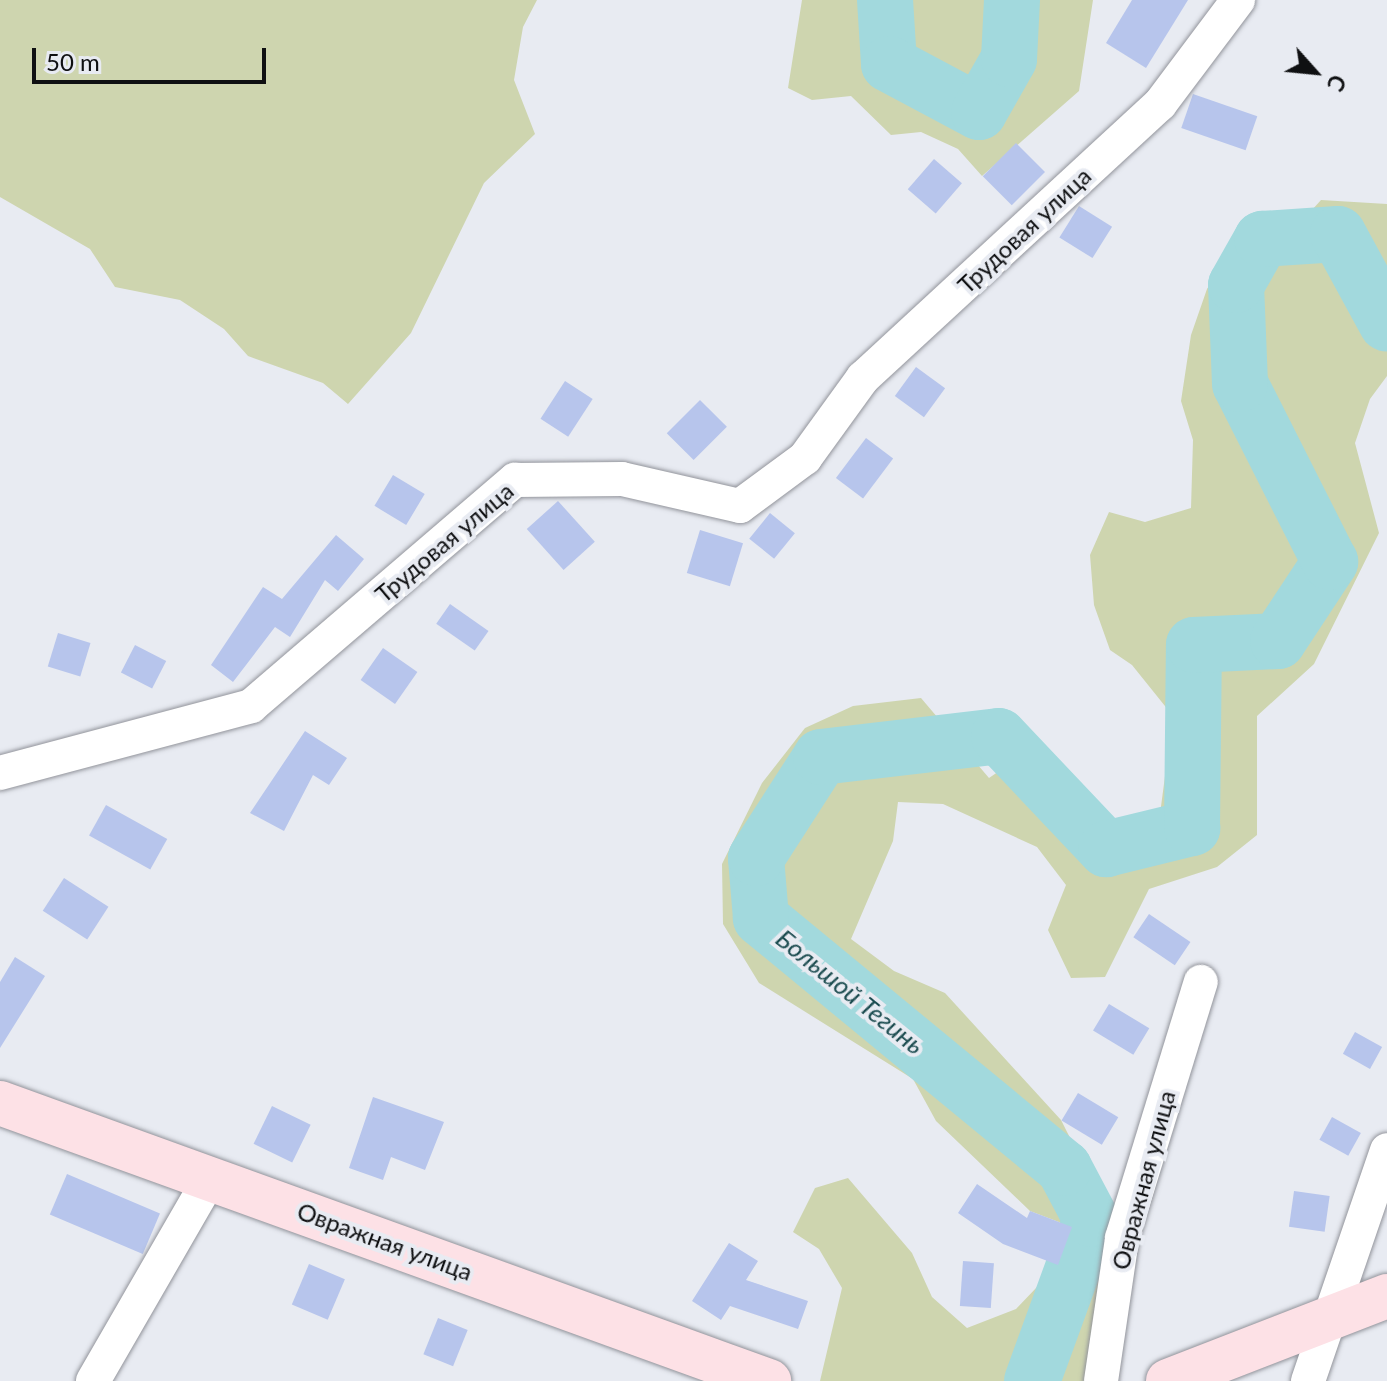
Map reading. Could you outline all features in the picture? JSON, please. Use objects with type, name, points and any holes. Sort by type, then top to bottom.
[{"type":"street","name":"Трудовая улица","points":[[3,781],[251,706],[515,480],[622,479],[740,506],[805,458],[863,378],[1160,104],[1238,0]]},
{"type":"street","name":"Овражная улица","points":[[1101,1381],[1122,1238],[1201,982]]},
{"type":"street","name":"Овражная улица","points":[[0,1103],[769,1381]]},
{"type":"street","points":[[1308,1381],[1387,1150]]},
{"type":"street","points":[[93,1381],[211,1177]]},
{"type":"street","points":[[1168,1381],[1387,1296]]},
{"type":"green space","points":[[0,0],[537,0],[523,27],[514,80],[535,134],[484,183],[411,333],[348,404],[323,383],[248,356],[224,329],[180,300],[115,287],[90,249],[0,197]]},
{"type":"green space","points":[[802,0],[1093,0],[1079,91],[982,176],[958,149],[921,132],[891,135],[851,96],[812,100],[788,88]]},
{"type":"green space","points":[[1321,200],[1387,204],[1387,376],[1370,399],[1355,443],[1379,533],[1314,664],[1257,716],[1257,835],[1217,867],[1149,889],[1105,977],[1071,978],[1048,930],[1066,885],[1037,847],[943,804],[898,802],[893,841],[851,939],[894,971],[945,993],[1061,1120],[1108,1213],[1098,1267],[1111,1307],[1101,1381],[820,1381],[842,1288],[819,1249],[793,1232],[815,1188],[848,1178],[912,1253],[932,1297],[967,1328],[1016,1309],[1058,1265],[1072,1227],[1030,1211],[936,1121],[913,1079],[759,983],[723,924],[722,864],[762,783],[805,728],[853,706],[921,698],[989,778],[1036,746],[1123,829],[1160,814],[1173,716],[1132,665],[1110,650],[1094,605],[1090,555],[1109,512],[1145,522],[1191,508],[1193,440],[1181,401],[1191,335],[1207,289],[1235,247],[1273,253]]},
{"type":"building","points":[[1132,0],[1188,0],[1146,68],[1106,43]]},
{"type":"building","points":[[1193,94],[1257,116],[1246,150],[1181,128]]},
{"type":"building","points":[[1016,143],[1045,172],[1012,205],[983,176]]},
{"type":"building","points":[[934,159],[962,183],[936,213],[908,189]]},
{"type":"building","points":[[1079,206],[1112,227],[1092,258],[1059,237]]},
{"type":"building","points":[[916,367],[945,388],[924,417],[895,396]]},
{"type":"building","points":[[565,381],[593,399],[568,437],[540,419]]},
{"type":"building","points":[[700,400],[727,427],[694,460],[667,433]]},
{"type":"building","points":[[866,438],[893,458],[863,498],[836,478]]},
{"type":"building","points":[[393,475],[425,494],[406,525],[374,506]]},
{"type":"building","points":[[558,501],[595,542],[564,570],[527,529]]},
{"type":"building","points":[[770,513],[795,533],[774,559],[749,539]]},
{"type":"building","points":[[700,530],[743,543],[730,586],[687,573]]},
{"type":"building","points":[[336,535],[364,559],[338,591],[325,580],[290,637],[275,627],[233,682],[211,665],[263,587],[282,599]]},
{"type":"building","points":[[450,604],[489,631],[475,651],[436,624]]},
{"type":"building","points":[[58,633],[91,643],[80,676],[48,666]]},
{"type":"building","points":[[135,645],[166,661],[152,689],[121,673]]},
{"type":"building","points":[[383,648],[417,672],[395,704],[361,680]]},
{"type":"building","points":[[305,731],[347,758],[329,785],[313,775],[284,831],[250,813]]},
{"type":"building","points":[[106,805],[167,839],[150,870],[89,836]]},
{"type":"building","points":[[64,878],[108,907],[87,940],[43,911]]},
{"type":"building","points":[[1149,914],[1190,942],[1175,965],[1133,937]]},
{"type":"building","points":[[15,957],[45,976],[0,1048],[0,982]]},
{"type":"building","points":[[1109,1004],[1149,1028],[1133,1055],[1093,1031]]},
{"type":"building","points":[[1355,1032],[1382,1047],[1370,1069],[1343,1054]]},
{"type":"building","points":[[1078,1093],[1118,1117],[1102,1145],[1062,1120]]},
{"type":"building","points":[[373,1097],[444,1122],[425,1170],[391,1157],[383,1180],[349,1168]]},
{"type":"building","points":[[272,1106],[311,1125],[292,1163],[254,1144]]},
{"type":"building","points":[[1332,1117],[1361,1133],[1348,1156],[1319,1140]]},
{"type":"building","points":[[67,1174],[160,1213],[143,1254],[50,1215]]},
{"type":"building","points":[[977,1184],[1027,1218],[1030,1211],[1072,1227],[1058,1265],[1003,1244],[958,1213]]},
{"type":"building","points":[[1294,1191],[1330,1196],[1325,1232],[1289,1227]]},
{"type":"building","points":[[729,1243],[758,1261],[746,1280],[808,1301],[798,1329],[730,1306],[721,1320],[692,1301]]},
{"type":"building","points":[[963,1261],[994,1263],[991,1308],[960,1306]]},
{"type":"building","points":[[309,1264],[345,1279],[328,1320],[292,1305]]},
{"type":"building","points":[[438,1318],[468,1330],[453,1366],[423,1354]]},
{"type":"waterway","name":"Большой Тегинь","points":[[885,0],[889,64],[979,112],[1009,59],[1012,0]]},
{"type":"waterway","name":"Большой Тегинь","points":[[1032,1381],[1091,1219],[1064,1168],[761,918],[756,858],[821,757],[999,736],[1106,849],[1192,828],[1194,645],[1278,641],[1330,562],[1240,384],[1236,285],[1262,239],[1338,234],[1387,324]]}]
